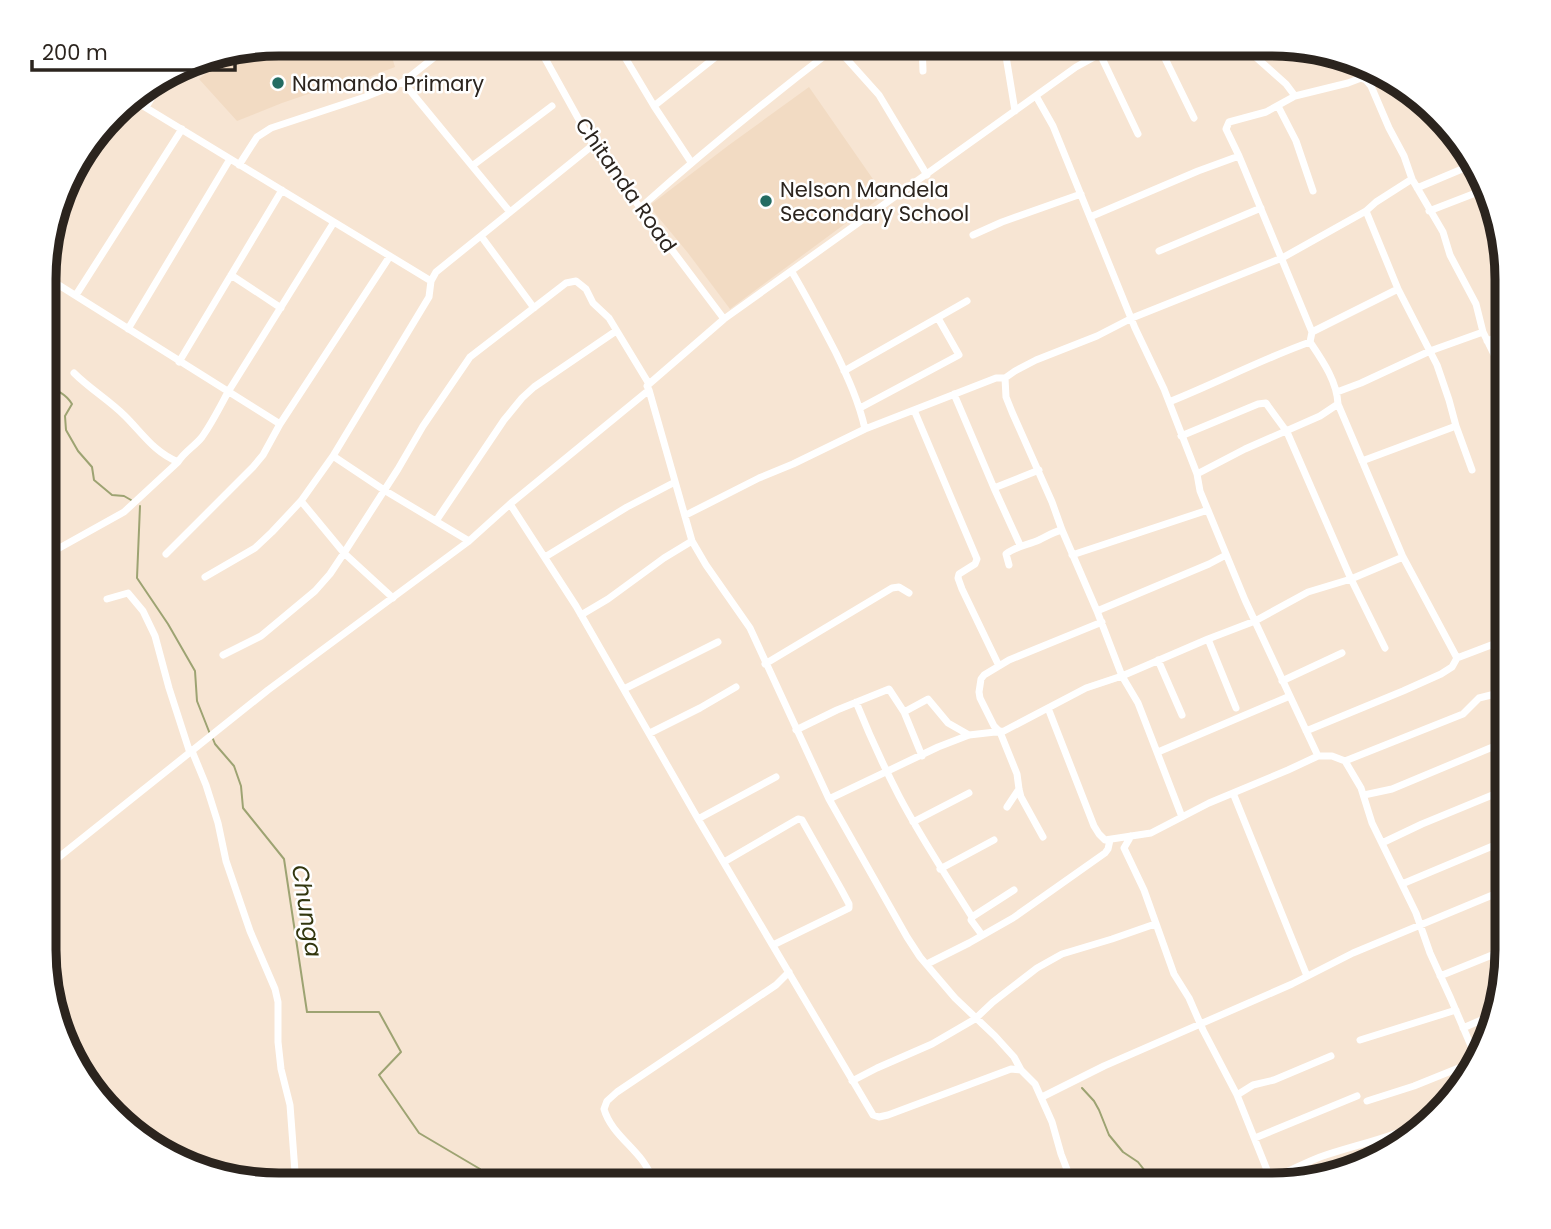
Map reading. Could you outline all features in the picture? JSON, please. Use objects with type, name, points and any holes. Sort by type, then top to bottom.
[{"type":"street","points":[[239,165],[257,138],[271,128],[403,82],[436,56]]},
{"type":"street","name":"Chitanda Road","points":[[543,56],[593,145],[724,319]]},
{"type":"street","points":[[624,56],[691,162]]},
{"type":"street","points":[[654,106],[717,56]]},
{"type":"street","points":[[640,208],[691,162],[825,56]]},
{"type":"street","points":[[848,56],[879,95],[927,175]]},
{"type":"street","points":[[922,56],[923,71]]},
{"type":"street","points":[[1006,56],[1015,111]]},
{"type":"street","points":[[1088,56],[1088,60]]},
{"type":"street","points":[[56,859],[268,690],[469,541],[724,319],[1096,56]]},
{"type":"street","points":[[1101,56],[1138,134]]},
{"type":"street","points":[[1163,56],[1194,118]]},
{"type":"street","points":[[1254,56],[1286,84],[1294,96]]},
{"type":"street","points":[[1457,658],[1403,557],[1338,404],[1337,392],[1310,342],[1312,331],[1226,129],[1229,122],[1279,106],[1294,96],[1361,78],[1366,80],[1404,156],[1412,179],[1443,232],[1450,255],[1475,304],[1483,332],[1495,357]]},
{"type":"street","points":[[403,82],[510,212]]},
{"type":"street","points":[[146,107],[153,95]]},
{"type":"street","points":[[1036,96],[1053,127],[1135,328],[1169,402],[1226,555],[1318,756]]},
{"type":"street","points":[[141,104],[431,281]]},
{"type":"street","points":[[472,166],[551,106]]},
{"type":"street","points":[[1279,106],[1296,141],[1313,191]]},
{"type":"street","points":[[76,295],[182,129]]},
{"type":"street","points":[[205,577],[255,548],[300,501],[333,456],[429,297],[431,281],[436,272],[593,145]]},
{"type":"street","points":[[1090,217],[1239,156]]},
{"type":"street","points":[[128,329],[230,159]]},
{"type":"street","points":[[1417,188],[1465,168]]},
{"type":"street","points":[[686,516],[759,478],[865,429],[996,378],[1005,378],[1036,360],[1097,336],[1132,318],[1282,258],[1366,211],[1412,179]]},
{"type":"street","points":[[179,362],[282,190]]},
{"type":"street","points":[[1429,211],[1477,193]]},
{"type":"street","points":[[973,235],[1081,194]]},
{"type":"street","points":[[1159,251],[1261,208]]},
{"type":"street","points":[[1366,211],[1398,289],[1430,351],[1472,470]]},
{"type":"street","points":[[56,549],[124,512],[201,437],[334,222]]},
{"type":"street","points":[[481,236],[534,307]]},
{"type":"street","points":[[166,554],[263,455],[280,424],[390,256]]},
{"type":"street","points":[[792,272],[844,371],[860,408],[865,429]]},
{"type":"street","points":[[231,275],[281,308]]},
{"type":"street","points":[[223,655],[261,636],[315,591],[330,574],[470,357],[566,283],[576,281],[586,289],[593,303],[609,318],[649,387],[692,541],[750,628],[829,799],[920,957],[975,1019],[1002,1043],[1021,1070],[1035,1084],[1052,1122],[1068,1173]]},
{"type":"street","points":[[56,282],[280,424]]},
{"type":"street","points":[[1312,331],[1398,289]]},
{"type":"street","points":[[844,371],[967,301]]},
{"type":"street","points":[[860,408],[959,355],[938,318]]},
{"type":"street","points":[[436,521],[504,420],[522,398],[616,331]]},
{"type":"street","points":[[1337,392],[1430,351],[1483,332]]},
{"type":"street","points":[[1487,341],[1495,338]]},
{"type":"street","points":[[1169,402],[1310,342]]},
{"type":"street","points":[[74,373],[125,416],[164,456],[178,462]]},
{"type":"street","points":[[1005,378],[1006,397],[1039,470],[1122,676],[1138,703],[1182,817]]},
{"type":"street","points":[[954,394],[1020,545]]},
{"type":"street","points":[[1181,436],[1258,404],[1266,404],[1287,432],[1351,579],[1385,648]]},
{"type":"street","points":[[1197,474],[1245,449],[1320,416],[1338,404]]},
{"type":"street","points":[[914,410],[977,559],[975,564],[959,574],[958,578],[999,666]]},
{"type":"street","points":[[1362,461],[1456,426]]},
{"type":"street","points":[[333,456],[469,541]]},
{"type":"street","points":[[994,488],[1039,470]]},
{"type":"street","points":[[545,558],[627,507],[675,482]]},
{"type":"street","points":[[300,501],[344,553],[393,598]]},
{"type":"street","points":[[510,504],[581,615],[873,1115],[879,1117],[1011,1069],[1021,1070]]},
{"type":"street","points":[[1072,555],[1209,510]]},
{"type":"street","points":[[1009,565],[1006,554],[1020,545],[1062,530]]},
{"type":"street","points":[[581,615],[692,541]]},
{"type":"street","points":[[1097,611],[1226,555]]},
{"type":"street","points":[[829,799],[938,747],[969,735],[1000,732],[1086,688],[1122,676],[1255,621],[1308,592],[1351,579],[1403,557]]},
{"type":"street","points":[[765,664],[892,588],[899,587],[909,593]]},
{"type":"street","points":[[107,599],[128,593],[143,611],[155,636],[169,688],[218,822],[226,861],[250,931],[275,989],[278,1002],[278,1042],[290,1105],[295,1173]]},
{"type":"street","points":[[1043,837],[1019,789],[1017,774],[1000,732],[979,692],[981,679],[999,666],[1102,622]]},
{"type":"street","points":[[1208,639],[1236,708]]},
{"type":"street","points":[[624,689],[718,642]]},
{"type":"street","points":[[1306,731],[1441,674],[1452,667],[1457,658],[1495,644]]},
{"type":"street","points":[[1282,681],[1342,653]]},
{"type":"street","points":[[1158,660],[1182,715]]},
{"type":"street","points":[[650,733],[736,687]]},
{"type":"street","points":[[796,730],[888,689],[904,712],[922,756]]},
{"type":"street","points":[[1345,761],[1458,717],[1479,698],[1495,694]]},
{"type":"street","points":[[1158,752],[1290,696]]},
{"type":"street","points":[[904,712],[928,699],[948,723],[969,735]]},
{"type":"street","points":[[856,702],[913,822],[982,935]]},
{"type":"street","points":[[1048,708],[1094,826],[1102,838],[1110,840],[1151,833],[1318,756],[1332,756],[1345,761],[1358,781],[1369,815],[1421,924],[1423,935],[1471,1049]]},
{"type":"street","points":[[1364,795],[1392,789],[1495,746]]},
{"type":"street","points":[[698,819],[775,777]]},
{"type":"street","points":[[1007,807],[1019,789]]},
{"type":"street","points":[[913,822],[969,793]]},
{"type":"street","points":[[1233,793],[1307,976]]},
{"type":"street","points":[[1382,843],[1495,794]]},
{"type":"street","points":[[724,862],[798,819],[802,820],[849,908],[773,945]]},
{"type":"street","points":[[1131,836],[1124,848],[1143,890],[1174,974],[1189,998],[1237,1095],[1269,1173]]},
{"type":"street","points":[[940,869],[994,840]]},
{"type":"street","points":[[927,964],[1013,918],[1105,852],[1110,840]]},
{"type":"street","points":[[1402,884],[1495,845]]},
{"type":"street","points":[[972,917],[1014,890]]},
{"type":"street","points":[[1042,1097],[1085,1075],[1261,998],[1353,953],[1495,894]]},
{"type":"street","points":[[852,1081],[932,1044],[975,1019],[1037,968],[1053,959],[1155,924]]},
{"type":"street","points":[[1440,976],[1495,954]]},
{"type":"street","points":[[650,1173],[607,1118],[604,1108],[607,1101],[776,985],[789,972]]},
{"type":"street","points":[[1360,1040],[1456,1010]]},
{"type":"street","points":[[1462,1028],[1483,1019]]},
{"type":"street","points":[[1237,1095],[1253,1085],[1274,1080],[1331,1056]]},
{"type":"street","points":[[1367,1101],[1414,1086],[1462,1066]]},
{"type":"street","points":[[1255,1138],[1357,1096]]},
{"type":"street","points":[[1292,1172],[1321,1157],[1407,1128]]},
{"type":"shaded area","name":"Namando Primary","points":[[279,56],[392,56],[395,67],[332,91],[329,87],[282,103],[237,121],[199,79],[216,66],[250,58]]},
{"type":"shaded area","name":"Nelson Mandela Secondary School","points":[[809,87],[884,195],[730,309],[649,206]]},
{"type":"waterway","name":"Chunga","points":[[56,391],[72,404],[65,416],[66,430],[78,451],[92,467],[94,480],[112,495],[131,500]]},
{"type":"waterway","name":"Chunga","points":[[140,506],[137,578],[195,671],[197,701],[210,734]]},
{"type":"waterway","name":"Chunga","points":[[213,739],[234,766],[241,786],[243,808],[284,859],[307,1012],[379,1012],[401,1052],[379,1075],[419,1133],[480,1169],[478,1173]]},
{"type":"waterway","points":[[1082,1088],[1094,1101],[1109,1135],[1147,1173]]},
{"type":"place","name":"Namando Primary","points":[[278,83]]},
{"type":"place","name":"Nelson Mandela Secondary School","points":[[766,201]]}]
